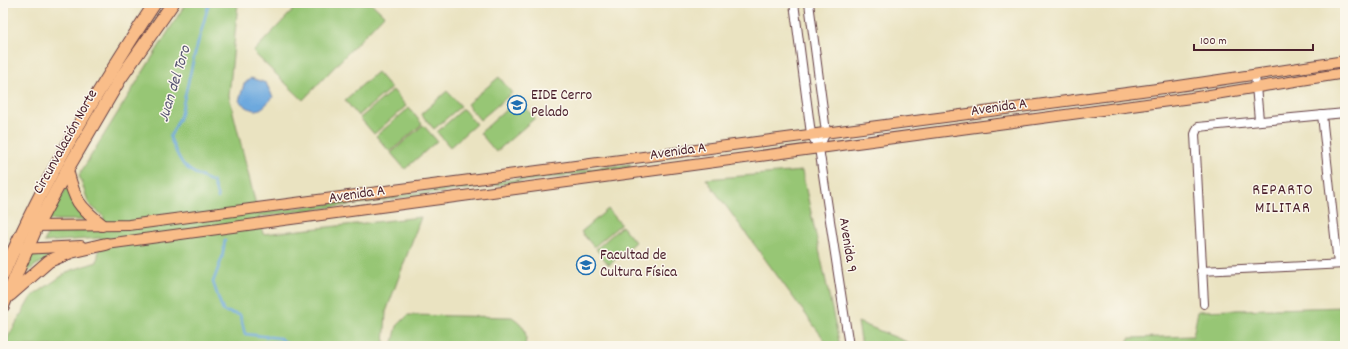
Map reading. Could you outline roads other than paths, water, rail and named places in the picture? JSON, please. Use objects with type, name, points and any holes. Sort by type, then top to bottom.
[{"type":"highway","name":"Circunvalación Norte","points":[[3,275],[24,225],[106,78],[155,3]]},
{"type":"highway","name":"Circunvalación Norte","points":[[5,302],[37,226],[67,170],[120,79],[173,3]]},
{"type":"highway","points":[[67,170],[72,192],[78,204],[102,225]]},
{"type":"highway","points":[[5,302],[29,277],[49,261],[71,252],[106,244]]},
{"type":"main road","name":"Avenida A","points":[[24,225],[129,225],[1255,75],[1345,61]]},
{"type":"main road","name":"Avenida A","points":[[14,249],[106,244],[1257,89],[1345,73]]},
{"type":"main road","points":[[649,156],[662,170]]},
{"type":"street","name":"Avenida 9","points":[[794,3],[811,134],[819,148],[848,346]]},
{"type":"street","points":[[810,3],[826,132],[819,148]]},
{"type":"street","points":[[1255,75],[1259,120]]},
{"type":"street","points":[[1204,304],[1201,271],[1195,134],[1198,127],[1345,113]]},
{"type":"street","points":[[1201,271],[1342,264],[1322,115]]},
{"type":"water","points":[[251,78],[266,83],[273,97],[261,109],[253,110],[239,101],[244,84]]},
{"type":"waterway","name":"Juan del Toro","points":[[209,3],[194,57],[180,117],[170,137],[181,161],[196,174],[213,182],[218,198]]},
{"type":"waterway","name":"Juan del Toro","points":[[225,240],[222,258],[213,282],[223,311],[240,315],[245,334],[280,338],[288,344],[288,346]]},
{"type":"place","name":"EIDE Cerro Pelado","points":[[517,105]]},
{"type":"place","name":"Facultad de Cultura Física","points":[[586,265]]},
{"type":"district","name":"REPARTO MILITAR","points":[[1283,199]]}]
